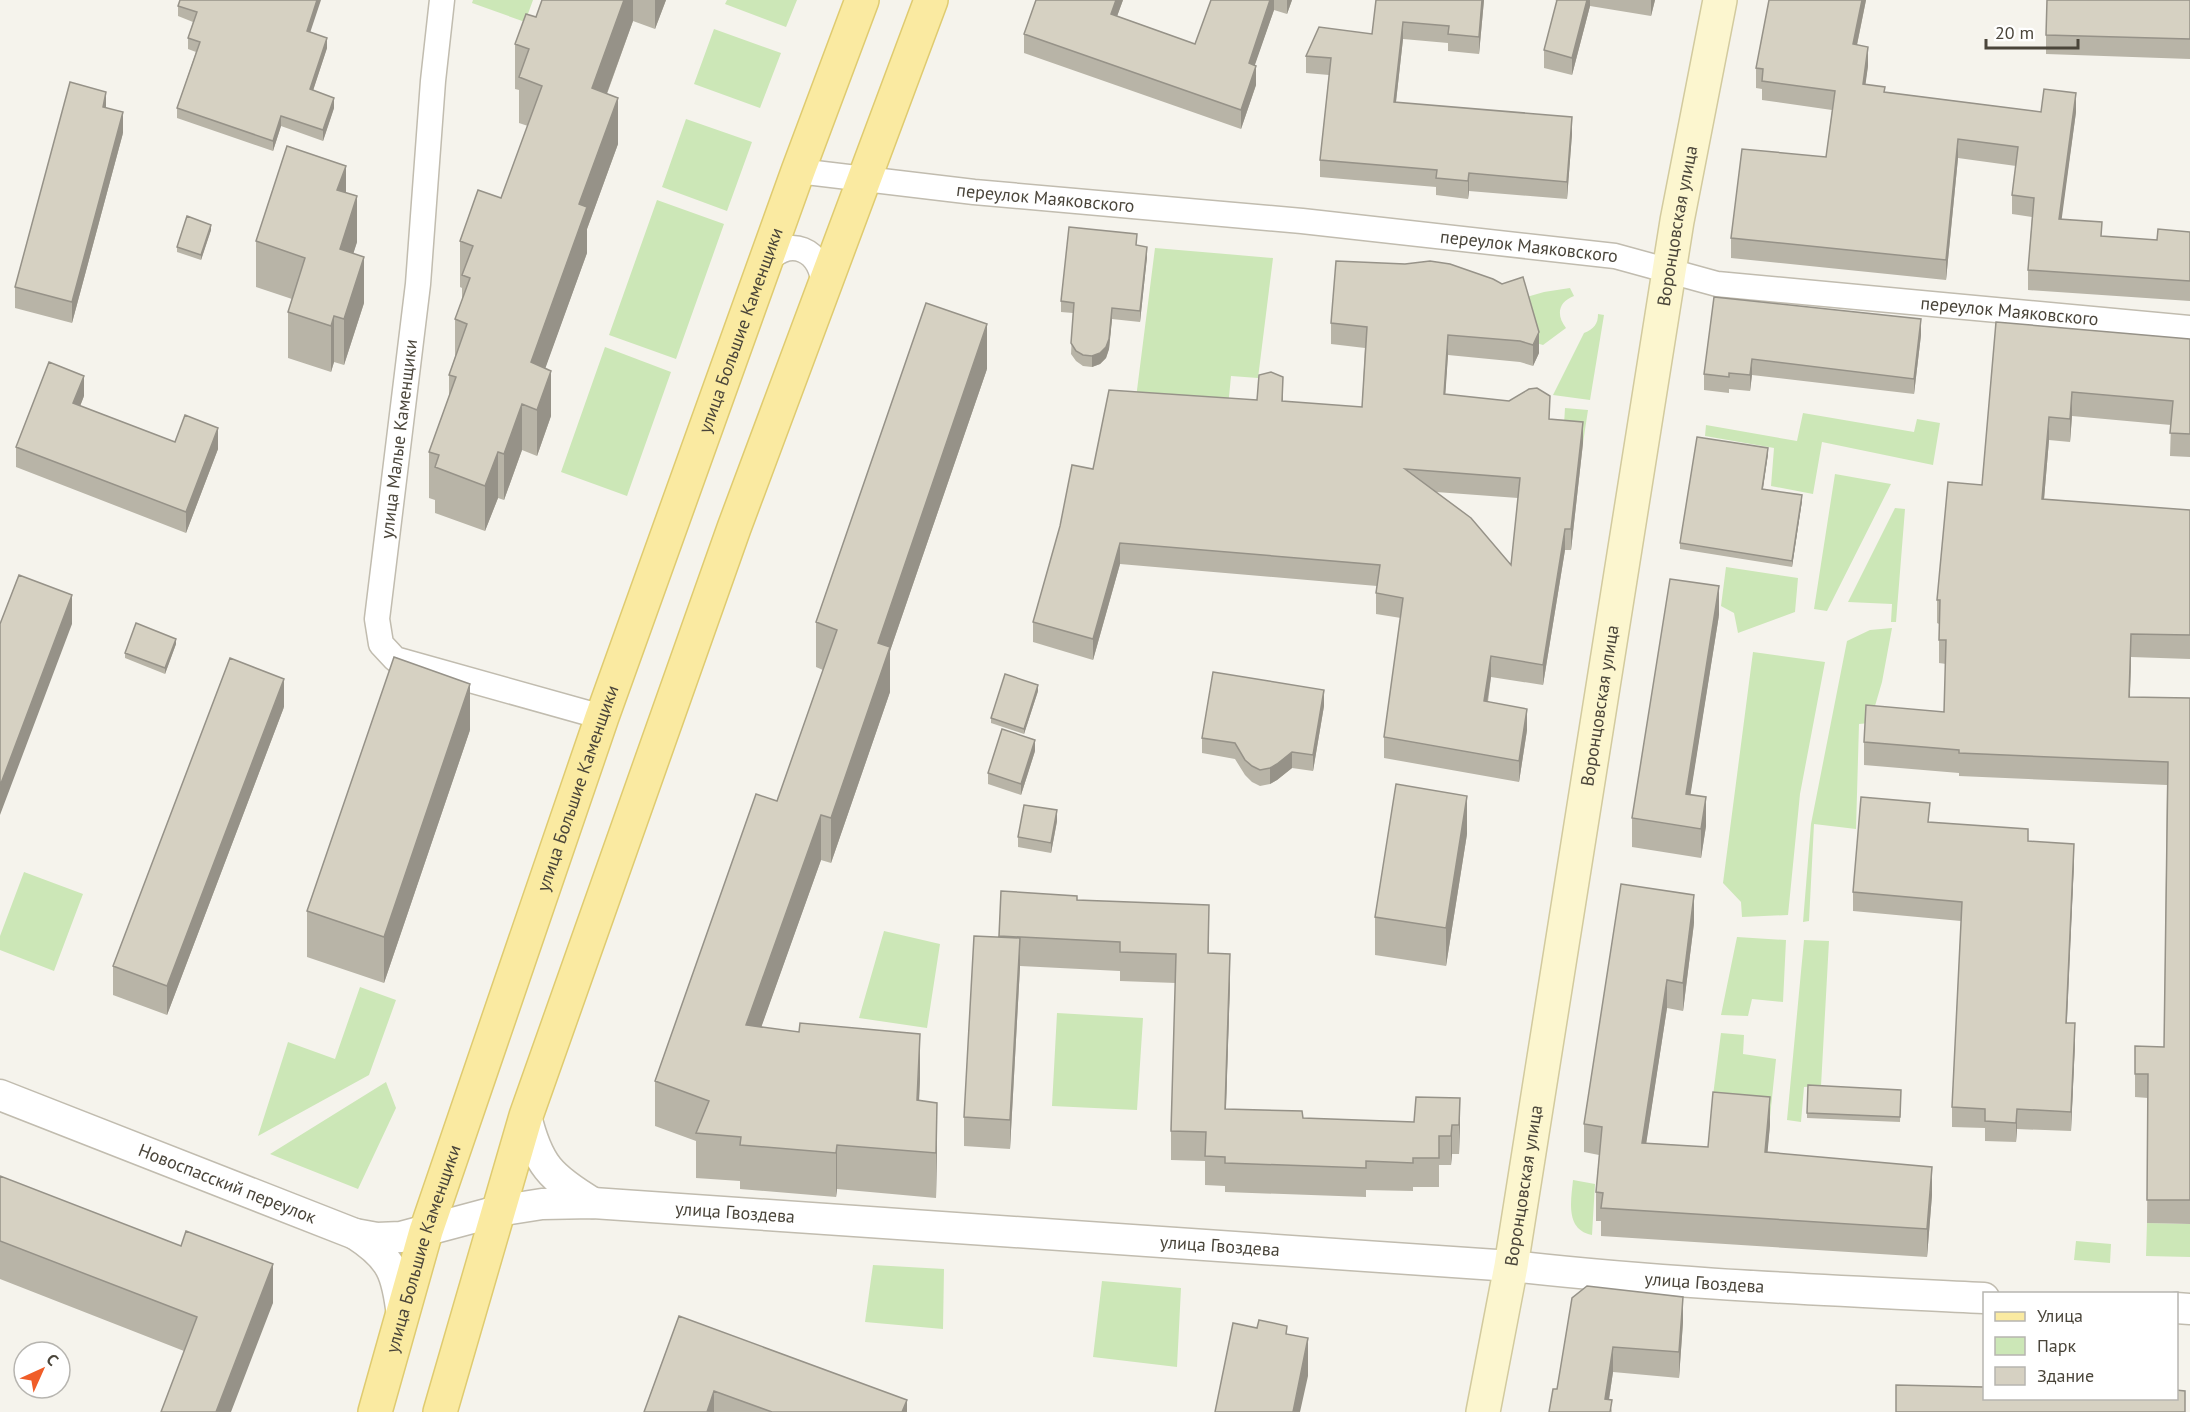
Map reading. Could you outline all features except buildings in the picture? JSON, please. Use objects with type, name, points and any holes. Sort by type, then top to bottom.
[{"type":"main road","name":"улица Большие Каменщики","points":[[375,1412],[426,1231],[602,717],[798,171],[862,0]]},
{"type":"main road","points":[[440,1412],[526,1116],[734,528],[931,0]]},
{"type":"main road","name":"Воронцовская улица","points":[[1483,1412],[1510,1266],[1669,269],[1720,0]]},
{"type":"street","name":"улица Малые Каменщики","points":[[442,0],[433,81],[418,284],[377,618],[381,644],[395,659],[602,717]]},
{"type":"street","points":[[798,171],[864,180]]},
{"type":"street","name":"переулок Маяковского","points":[[864,180],[1348,226],[1614,256],[1669,269],[1717,284],[2190,328]]},
{"type":"street","points":[[763,268],[769,258],[779,251],[791,248],[803,250],[813,256],[821,266],[824,278],[823,290]]},
{"type":"street","name":"Новоспасский переулок","points":[[0,1095],[355,1234],[377,1238],[401,1237],[459,1222]]},
{"type":"street","points":[[526,1116],[533,1144],[547,1168],[568,1188],[592,1203]]},
{"type":"street","name":"улица Гвоздева","points":[[459,1222],[498,1211],[542,1204],[592,1203],[1510,1266],[1698,1283],[1983,1298]]},
{"type":"street","points":[[355,1234],[376,1248],[391,1267],[399,1288],[402,1316]]},
{"type":"green space","points":[[473,0],[533,0],[525,22],[472,3]]},
{"type":"green space","points":[[727,0],[797,0],[786,27],[725,4]]},
{"type":"green space","points":[[714,29],[781,53],[760,108],[694,84]]},
{"type":"green space","points":[[686,119],[752,142],[727,211],[662,187]]},
{"type":"green space","points":[[657,200],[724,224],[676,359],[609,335]]},
{"type":"green space","points":[[1155,248],[1273,258],[1258,378],[1231,376],[1228,407],[1136,398]]},
{"type":"green space","points":[[1570,288],[1574,296],[1560,309],[1566,328],[1543,345],[1536,343],[1523,298]]},
{"type":"green space","points":[[1598,314],[1604,315],[1590,400],[1553,395],[1584,333],[1595,326]]},
{"type":"green space","points":[[605,347],[671,372],[627,496],[561,472]]},
{"type":"green space","points":[[1565,408],[1588,410],[1583,443],[1563,441]]},
{"type":"green space","points":[[1803,413],[1914,432],[1917,419],[1940,423],[1933,465],[1822,442],[1813,494],[1771,486],[1774,448],[1705,436],[1706,425],[1797,441]]},
{"type":"green space","points":[[1835,474],[1891,484],[1827,611],[1814,609]]},
{"type":"green space","points":[[1895,508],[1905,509],[1896,622],[1891,622],[1892,604],[1848,602]]},
{"type":"green space","points":[[1726,567],[1798,578],[1795,612],[1738,633],[1734,613],[1721,606]]},
{"type":"green space","points":[[1892,628],[1882,682],[1870,723],[1859,724],[1856,829],[1814,824],[1809,921],[1803,922],[1811,824],[1847,641],[1870,630]]},
{"type":"green space","points":[[1753,652],[1825,662],[1800,794],[1788,915],[1742,917],[1741,902],[1723,883]]},
{"type":"green space","points":[[24,872],[83,894],[54,971],[0,950],[0,936]]},
{"type":"green space","points":[[884,931],[940,944],[927,1028],[859,1018]]},
{"type":"green space","points":[[1737,937],[1786,940],[1783,1002],[1752,999],[1748,1016],[1721,1015]]},
{"type":"green space","points":[[1804,940],[1829,941],[1821,1086],[1804,1087],[1801,1122],[1787,1120]]},
{"type":"green space","points":[[360,987],[396,1000],[369,1075],[258,1136],[288,1042],[335,1059]]},
{"type":"green space","points":[[1057,1013],[1143,1018],[1137,1110],[1052,1106]]},
{"type":"green space","points":[[1721,1033],[1744,1035],[1743,1054],[1776,1059],[1770,1117],[1711,1111]]},
{"type":"green space","points":[[386,1082],[396,1108],[358,1189],[270,1154]]},
{"type":"green space","points":[[1573,1180],[1595,1184],[1592,1235],[1583,1232],[1574,1221],[1571,1205]]},
{"type":"green space","points":[[2147,1223],[2190,1224],[2190,1257],[2146,1256]]},
{"type":"green space","points":[[2076,1241],[2111,1244],[2110,1263],[2074,1260]]},
{"type":"green space","points":[[873,1265],[944,1269],[943,1329],[865,1322]]},
{"type":"green space","points":[[1102,1281],[1181,1288],[1177,1367],[1093,1357]]}]
